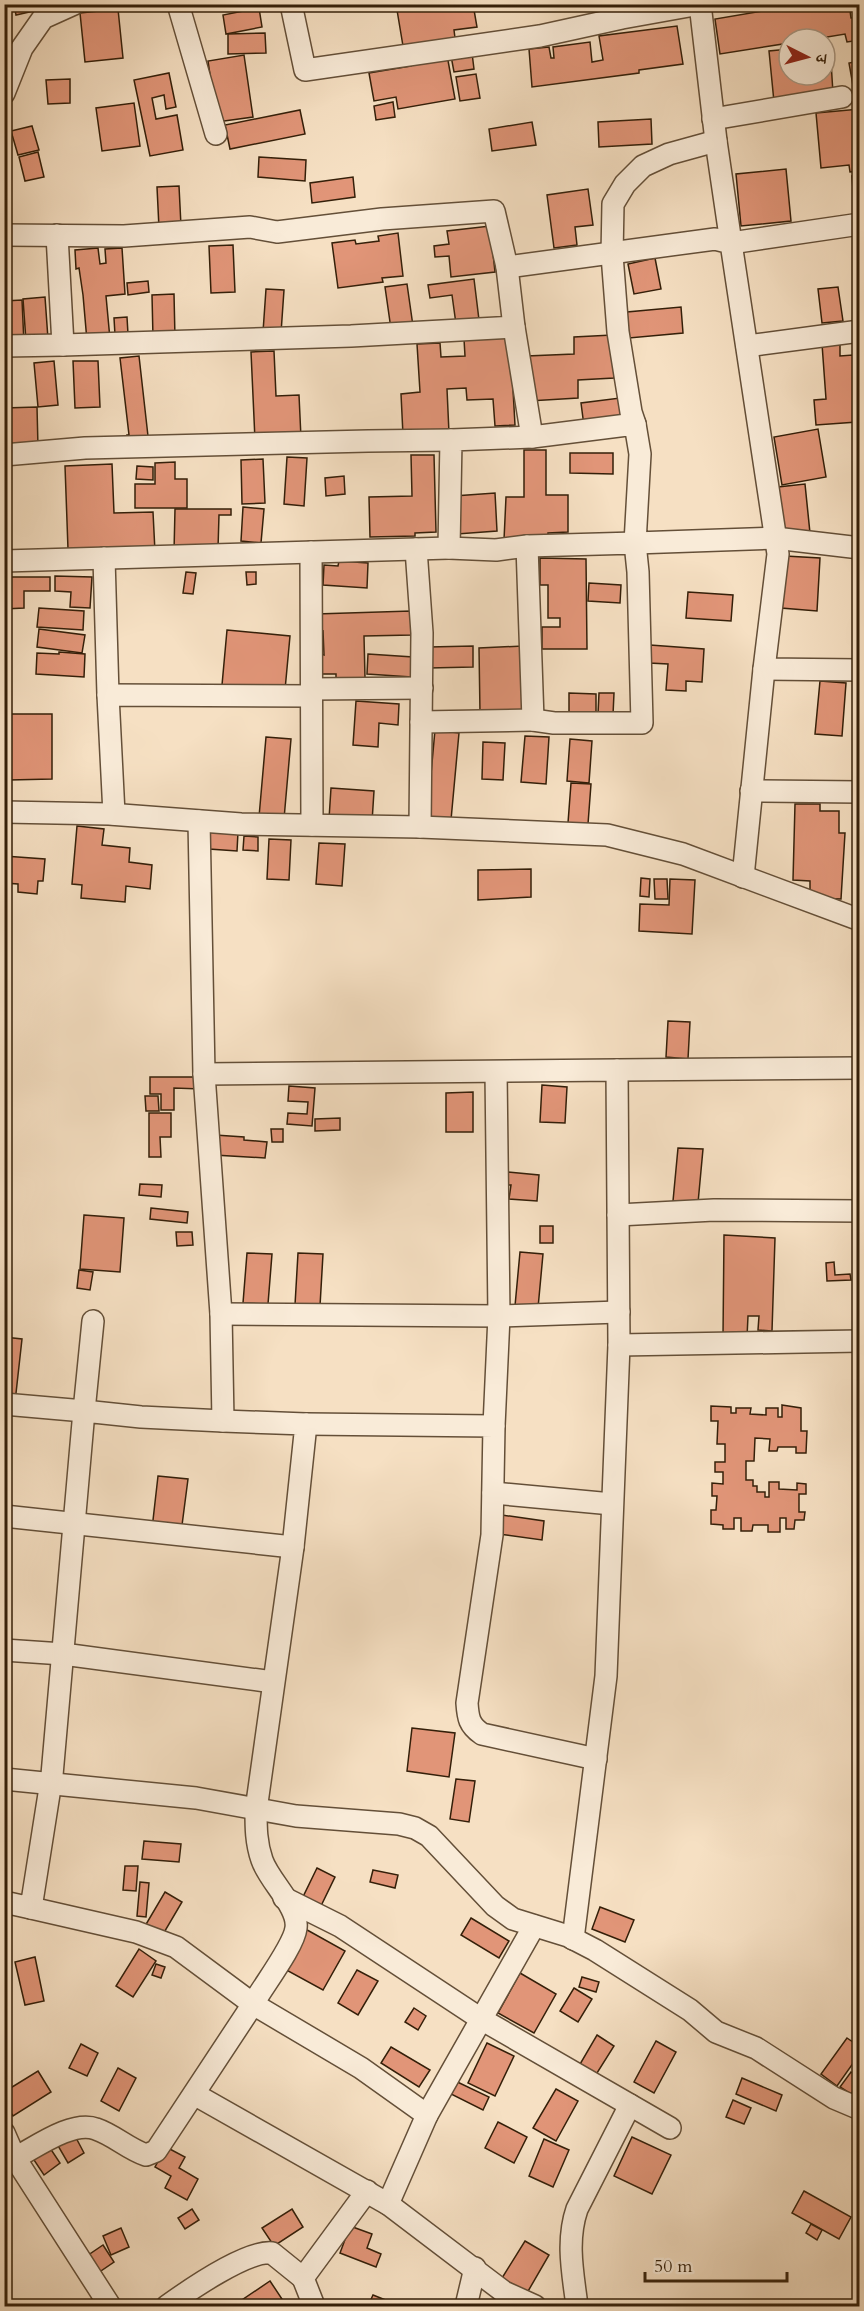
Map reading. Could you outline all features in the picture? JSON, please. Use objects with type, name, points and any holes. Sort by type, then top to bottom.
[{"type":"street","points":[[4,93],[22,48],[43,18],[74,4]]},
{"type":"street","points":[[178,4],[216,134]]},
{"type":"street","points":[[291,4],[305,70],[540,36],[700,4],[716,141],[778,554],[743,877]]},
{"type":"street","points":[[713,119],[842,97]]},
{"type":"street","points":[[421,722],[533,720],[554,723],[642,723],[638,572],[635,543],[640,454],[618,332],[612,255],[613,204],[625,184],[643,166],[669,154],[716,141]]},
{"type":"street","points":[[4,235],[124,236],[250,227],[277,232],[382,219],[494,211],[507,267],[513,327],[532,437]]},
{"type":"street","points":[[507,267],[612,255],[715,239],[731,243],[860,224]]},
{"type":"street","points":[[57,235],[63,345]]},
{"type":"street","points":[[4,346],[351,336],[513,327]]},
{"type":"street","points":[[747,346],[860,331]]},
{"type":"street","points":[[4,455],[85,448],[532,437],[635,424]]},
{"type":"street","points":[[449,548],[451,440]]},
{"type":"street","points":[[4,561],[449,548],[496,550],[527,546],[775,538],[860,548]]},
{"type":"street","points":[[527,546],[533,720]]},
{"type":"street","points":[[416,549],[422,633],[420,827]]},
{"type":"street","points":[[311,552],[312,825]]},
{"type":"street","points":[[104,558],[114,814]]},
{"type":"street","points":[[764,669],[860,670]]},
{"type":"street","points":[[108,695],[312,693],[422,688]]},
{"type":"street","points":[[751,791],[860,792]]},
{"type":"street","points":[[4,812],[114,814],[199,821],[607,834],[683,854],[859,919]]},
{"type":"street","points":[[199,821],[204,1074],[220,1314],[223,1421]]},
{"type":"street","points":[[204,1074],[860,1068]]},
{"type":"street","points":[[573,1939],[606,1676],[620,1345],[617,1070]]},
{"type":"street","points":[[496,1072],[498,1316],[492,1535],[467,1703],[468,1719],[472,1727],[482,1734],[596,1759]]},
{"type":"street","points":[[618,1215],[714,1210],[860,1211]]},
{"type":"street","points":[[220,1314],[498,1316],[619,1312]]},
{"type":"street","points":[[31,1908],[50,1783],[93,1321]]},
{"type":"street","points":[[620,1345],[860,1341]]},
{"type":"street","points":[[4,1404],[141,1417],[223,1421],[494,1426]]},
{"type":"street","points":[[15,2158],[65,2132],[82,2127],[98,2129],[140,2152],[151,2154],[160,2147],[294,1937],[296,1919],[269,1877],[262,1861],[257,1843],[256,1810],[294,1547],[306,1424]]},
{"type":"street","points":[[493,1493],[612,1504]]},
{"type":"street","points":[[4,1516],[294,1547]]},
{"type":"street","points":[[4,1650],[63,1654],[273,1682]]},
{"type":"street","points":[[4,1779],[196,1798],[296,1816],[399,1824],[415,1828],[429,1836],[495,1906],[513,1919],[573,1939],[595,1950],[690,2010],[716,2032],[756,2048],[834,2098],[860,2109]]},
{"type":"street","points":[[283,1897],[340,1926],[481,2019],[670,2128]]},
{"type":"street","points":[[4,1902],[136,1932],[176,1947],[252,2004],[361,2068],[427,2115]]},
{"type":"street","points":[[388,2204],[427,2115],[534,1926]]},
{"type":"street","points":[[194,2094],[388,2204],[504,2292],[535,2307]]},
{"type":"street","points":[[577,2307],[571,2242],[572,2223],[630,2105]]},
{"type":"street","points":[[4,2133],[15,2158],[110,2307]]},
{"type":"street","points":[[303,2278],[367,2191]]},
{"type":"street","points":[[167,2307],[200,2283],[257,2253],[272,2253],[303,2278],[314,2307]]},
{"type":"street","points":[[466,2307],[475,2268]]},
{"type":"building","points":[[14,4],[35,4],[33,5],[34,11],[16,15]]},
{"type":"building","points":[[396,4],[473,4],[477,27],[454,30],[455,38],[403,46]]},
{"type":"building","points":[[805,4],[849,4],[851,18],[860,17],[860,40],[847,42],[845,34],[837,35],[837,27],[777,27],[777,45],[720,54],[715,19]]},
{"type":"building","points":[[259,8],[262,27],[226,34],[223,15]]},
{"type":"building","points":[[118,9],[123,58],[85,62],[80,13]]},
{"type":"building","points":[[677,26],[683,64],[639,70],[639,73],[532,87],[529,49],[549,47],[551,58],[554,58],[553,47],[590,42],[592,62],[603,60],[599,36]]},
{"type":"building","points":[[265,33],[266,53],[228,54],[228,34]]},
{"type":"building","points":[[777,50],[777,87],[833,87],[833,93],[774,102],[769,51]]},
{"type":"building","points":[[472,53],[474,69],[454,72],[451,56]]},
{"type":"building","points":[[244,55],[253,117],[217,122],[208,61]]},
{"type":"building","points":[[447,55],[455,99],[398,109],[396,97],[374,101],[369,73],[411,66],[410,62]]},
{"type":"building","points":[[860,61],[860,96],[855,97],[849,63]]},
{"type":"building","points":[[169,73],[176,107],[166,109],[164,95],[152,98],[156,119],[177,115],[183,150],[150,156],[134,80]]},
{"type":"building","points":[[476,74],[480,98],[460,101],[456,77]]},
{"type":"building","points":[[70,79],[70,103],[48,104],[46,80]]},
{"type":"building","points":[[393,102],[395,117],[376,120],[374,106]]},
{"type":"building","points":[[134,103],[140,146],[102,151],[96,108]]},
{"type":"building","points":[[860,109],[860,171],[850,172],[849,165],[821,168],[816,113]]},
{"type":"building","points":[[300,110],[305,134],[230,149],[225,125]]},
{"type":"building","points":[[651,119],[652,144],[599,147],[598,122]]},
{"type":"building","points":[[532,122],[536,145],[492,151],[489,129]]},
{"type":"building","points":[[32,126],[39,150],[18,155],[11,131]]},
{"type":"building","points":[[38,152],[44,177],[25,181],[19,157]]},
{"type":"building","points":[[259,157],[306,160],[305,181],[258,177]]},
{"type":"building","points":[[786,169],[791,221],[741,226],[736,174]]},
{"type":"building","points":[[860,175],[860,217],[855,217],[852,176]]},
{"type":"building","points":[[353,177],[355,197],[312,203],[310,183]]},
{"type":"building","points":[[179,186],[181,226],[159,228],[157,187]]},
{"type":"building","points":[[588,189],[593,225],[575,227],[577,245],[554,248],[547,195]]},
{"type":"building","points":[[490,226],[495,272],[451,277],[449,256],[435,257],[434,246],[449,244],[447,231]]},
{"type":"building","points":[[398,233],[403,276],[382,278],[383,282],[338,288],[332,243],[355,240],[356,244],[379,241],[378,236]]},
{"type":"building","points":[[233,245],[235,292],[211,293],[209,246]]},
{"type":"building","points":[[98,248],[100,264],[106,263],[105,249],[122,248],[125,294],[106,296],[110,339],[87,341],[83,295],[79,268],[76,269],[75,250]]},
{"type":"building","points":[[655,258],[661,289],[634,294],[628,264]]},
{"type":"building","points":[[474,279],[479,320],[456,324],[452,295],[430,298],[428,285]]},
{"type":"building","points":[[148,281],[149,292],[128,295],[127,283]]},
{"type":"building","points":[[407,284],[413,326],[391,329],[385,287]]},
{"type":"building","points":[[838,287],[843,321],[822,323],[818,289]]},
{"type":"building","points":[[266,289],[284,290],[281,333],[263,332]]},
{"type":"building","points":[[174,294],[175,338],[153,338],[152,295]]},
{"type":"building","points":[[45,297],[48,339],[26,341],[23,299]]},
{"type":"building","points":[[22,300],[24,344],[5,345],[4,301]]},
{"type":"building","points":[[681,307],[683,333],[629,338],[627,312]]},
{"type":"building","points":[[127,317],[128,334],[115,335],[114,318]]},
{"type":"building","points":[[612,335],[614,378],[578,380],[578,398],[529,401],[527,356],[574,354],[574,337]]},
{"type":"building","points":[[510,336],[515,425],[495,426],[493,399],[467,400],[466,388],[447,389],[449,433],[403,435],[401,394],[420,392],[417,344],[440,343],[441,357],[465,356],[464,339]]},
{"type":"building","points":[[840,343],[840,356],[853,355],[857,422],[816,425],[814,400],[826,399],[822,344]]},
{"type":"building","points":[[274,351],[276,396],[299,395],[301,438],[255,440],[251,352]]},
{"type":"building","points":[[139,356],[149,445],[128,447],[127,435],[129,435],[120,358]]},
{"type":"building","points":[[54,361],[58,405],[38,407],[34,363]]},
{"type":"building","points":[[73,361],[98,361],[100,407],[75,408]]},
{"type":"building","points":[[620,398],[622,420],[584,426],[581,403]]},
{"type":"building","points":[[37,407],[38,447],[4,448],[4,408]]},
{"type":"building","points":[[818,429],[826,477],[782,485],[774,437]]},
{"type":"building","points":[[524,450],[546,450],[546,495],[568,495],[568,532],[548,533],[548,539],[504,540],[506,497],[524,497]]},
{"type":"building","points":[[570,453],[613,453],[613,474],[570,473]]},
{"type":"building","points":[[411,455],[434,455],[436,532],[415,533],[415,536],[370,537],[369,497],[412,496]]},
{"type":"building","points":[[287,457],[307,458],[304,506],[284,504]]},
{"type":"building","points":[[263,459],[265,503],[242,504],[241,460]]},
{"type":"building","points":[[175,462],[175,479],[187,479],[187,508],[135,508],[135,484],[155,484],[155,463]]},
{"type":"building","points":[[112,464],[114,513],[153,512],[155,552],[68,549],[65,466]]},
{"type":"building","points":[[137,466],[153,467],[153,480],[136,479]]},
{"type":"building","points":[[344,476],[345,494],[326,496],[325,478]]},
{"type":"building","points":[[805,484],[810,533],[782,535],[778,487]]},
{"type":"building","points":[[495,493],[497,531],[457,534],[454,496]]},
{"type":"building","points":[[243,507],[264,509],[261,543],[241,541]]},
{"type":"building","points":[[175,509],[231,509],[231,515],[219,515],[218,549],[174,552]]},
{"type":"building","points":[[785,556],[820,558],[817,611],[781,608]]},
{"type":"building","points":[[540,558],[586,559],[587,649],[542,649],[542,627],[560,627],[560,618],[548,618],[548,585],[540,585]]},
{"type":"building","points":[[339,561],[368,563],[367,588],[323,585],[324,565],[338,566]]},
{"type":"building","points":[[186,572],[196,573],[193,594],[183,593]]},
{"type":"building","points":[[246,572],[256,572],[256,584],[247,585]]},
{"type":"building","points":[[55,576],[92,577],[90,608],[70,607],[71,592],[55,591]]},
{"type":"building","points":[[4,577],[50,577],[50,591],[24,591],[24,608],[4,609]]},
{"type":"building","points":[[589,583],[621,585],[620,603],[588,601]]},
{"type":"building","points":[[688,592],[733,595],[731,621],[686,618]]},
{"type":"building","points":[[39,608],[84,611],[83,630],[37,627]]},
{"type":"building","points":[[411,611],[412,635],[364,636],[365,678],[336,679],[336,674],[321,674],[321,654],[324,655],[323,631],[317,632],[316,614]]},
{"type":"building","points":[[39,629],[85,635],[82,653],[37,647]]},
{"type":"building","points":[[227,630],[290,636],[285,690],[222,685]]},
{"type":"building","points":[[650,645],[704,649],[702,682],[686,681],[686,691],[666,690],[668,664],[649,663]]},
{"type":"building","points":[[473,646],[473,667],[429,668],[429,647]]},
{"type":"building","points":[[523,646],[525,712],[480,713],[479,648]]},
{"type":"building","points":[[59,652],[85,654],[84,677],[36,674],[37,653],[59,654]]},
{"type":"building","points":[[368,654],[413,657],[412,677],[367,674]]},
{"type":"building","points":[[820,681],[846,683],[842,736],[815,734]]},
{"type":"building","points":[[569,693],[596,694],[596,715],[569,714]]},
{"type":"building","points":[[599,693],[614,693],[613,715],[598,714]]},
{"type":"building","points":[[356,701],[399,704],[398,725],[379,723],[378,747],[353,745]]},
{"type":"building","points":[[8,714],[52,714],[52,779],[9,780]]},
{"type":"building","points":[[435,730],[459,733],[451,820],[427,818]]},
{"type":"building","points":[[525,736],[549,737],[546,784],[521,782]]},
{"type":"building","points":[[266,737],[291,739],[284,819],[259,817]]},
{"type":"building","points":[[570,739],[592,741],[589,783],[567,781]]},
{"type":"building","points":[[483,742],[505,743],[503,780],[482,779]]},
{"type":"building","points":[[571,783],[591,784],[588,824],[568,823]]},
{"type":"building","points":[[331,788],[374,791],[372,822],[329,819]]},
{"type":"building","points":[[795,804],[820,804],[820,811],[839,811],[839,833],[845,833],[841,899],[810,898],[810,881],[793,880]]},
{"type":"building","points":[[77,826],[104,829],[102,845],[130,848],[129,862],[152,865],[150,889],[126,886],[125,902],[81,898],[82,885],[72,884]]},
{"type":"building","points":[[210,830],[238,832],[237,851],[209,849]]},
{"type":"building","points":[[244,836],[258,837],[258,851],[243,850]]},
{"type":"building","points":[[269,839],[291,840],[289,880],[267,879]]},
{"type":"building","points":[[319,843],[345,844],[342,886],[316,884]]},
{"type":"building","points":[[4,856],[45,859],[43,881],[38,881],[37,894],[18,892],[18,884],[4,883]]},
{"type":"building","points":[[531,869],[531,897],[478,900],[478,870]]},
{"type":"building","points":[[641,878],[650,879],[649,897],[640,896]]},
{"type":"building","points":[[654,879],[667,879],[668,899],[655,899]]},
{"type":"building","points":[[670,879],[695,880],[692,934],[639,931],[640,904],[669,905]]},
{"type":"building","points":[[668,1021],[690,1022],[688,1059],[666,1057]]},
{"type":"building","points":[[150,1077],[201,1077],[201,1089],[174,1088],[174,1110],[161,1110],[161,1094],[150,1094]]},
{"type":"building","points":[[542,1085],[567,1087],[565,1123],[540,1122]]},
{"type":"building","points":[[289,1086],[315,1088],[312,1126],[287,1124],[288,1113],[307,1114],[308,1102],[288,1101]]},
{"type":"building","points":[[473,1092],[473,1132],[446,1132],[446,1093]]},
{"type":"building","points":[[145,1096],[158,1096],[159,1111],[146,1111]]},
{"type":"building","points":[[149,1113],[171,1113],[171,1137],[160,1137],[161,1157],[149,1157]]},
{"type":"building","points":[[340,1118],[340,1130],[315,1131],[315,1119]]},
{"type":"building","points":[[271,1129],[283,1129],[283,1142],[272,1142]]},
{"type":"building","points":[[215,1135],[244,1137],[244,1140],[267,1142],[265,1158],[214,1155]]},
{"type":"building","points":[[678,1148],[703,1149],[698,1203],[673,1201]]},
{"type":"building","points":[[508,1172],[539,1175],[537,1201],[509,1199],[511,1185],[507,1185]]},
{"type":"building","points":[[140,1184],[162,1185],[161,1197],[139,1195]]},
{"type":"building","points":[[151,1208],[188,1212],[187,1223],[150,1219]]},
{"type":"building","points":[[84,1215],[124,1218],[120,1272],[80,1269]]},
{"type":"building","points":[[540,1226],[553,1226],[553,1243],[540,1243]]},
{"type":"building","points":[[176,1232],[192,1232],[193,1245],[177,1246]]},
{"type":"building","points":[[724,1235],[775,1238],[772,1331],[758,1330],[759,1316],[748,1316],[747,1337],[723,1337]]},
{"type":"building","points":[[520,1252],[543,1254],[538,1308],[515,1306]]},
{"type":"building","points":[[247,1253],[272,1254],[268,1304],[243,1303]]},
{"type":"building","points":[[298,1253],[323,1254],[320,1306],[295,1305]]},
{"type":"building","points":[[834,1262],[835,1275],[850,1274],[851,1280],[827,1281],[826,1263]]},
{"type":"building","points":[[79,1270],[93,1272],[90,1290],[77,1288]]},
{"type":"building","points":[[4,1337],[22,1339],[15,1402],[4,1400]]},
{"type":"building","points":[[782,1405],[801,1408],[801,1431],[807,1431],[806,1453],[796,1453],[796,1447],[778,1447],[777,1451],[769,1451],[770,1439],[755,1438],[754,1461],[746,1461],[746,1480],[753,1480],[753,1486],[757,1486],[757,1492],[765,1492],[765,1497],[769,1497],[769,1482],[779,1482],[779,1489],[797,1490],[797,1483],[806,1484],[806,1494],[799,1494],[799,1512],[805,1512],[804,1520],[795,1520],[794,1529],[786,1529],[786,1518],[780,1518],[780,1532],[768,1532],[768,1525],[753,1525],[752,1531],[741,1531],[741,1518],[734,1518],[734,1529],[723,1529],[723,1525],[711,1524],[711,1510],[716,1510],[717,1496],[712,1496],[712,1483],[723,1484],[723,1472],[715,1472],[715,1462],[725,1462],[725,1444],[717,1444],[718,1421],[711,1421],[711,1406],[731,1407],[731,1413],[736,1413],[736,1408],[751,1408],[750,1414],[766,1415],[766,1408],[778,1408],[778,1417],[782,1417]]},
{"type":"building","points":[[158,1476],[188,1479],[181,1533],[152,1529]]},
{"type":"building","points":[[495,1514],[544,1521],[542,1540],[492,1533]]},
{"type":"building","points":[[412,1728],[455,1733],[449,1777],[407,1771]]},
{"type":"building","points":[[456,1779],[475,1781],[469,1822],[450,1819]]},
{"type":"building","points":[[144,1841],[181,1844],[179,1862],[142,1859]]},
{"type":"building","points":[[125,1866],[138,1866],[136,1891],[123,1890]]},
{"type":"building","points":[[317,1868],[335,1877],[318,1912],[300,1903]]},
{"type":"building","points":[[373,1870],[398,1875],[395,1888],[370,1882]]},
{"type":"building","points":[[140,1882],[149,1883],[146,1917],[137,1916]]},
{"type":"building","points":[[165,1892],[182,1902],[162,1936],[145,1926]]},
{"type":"building","points":[[600,1907],[634,1920],[625,1942],[592,1929]]},
{"type":"building","points":[[471,1918],[509,1941],[499,1958],[461,1935]]},
{"type":"building","points":[[300,1926],[345,1951],[323,1990],[279,1966]]},
{"type":"building","points":[[139,1949],[156,1961],[133,1997],[116,1986]]},
{"type":"building","points":[[35,1957],[44,2001],[25,2005],[15,1962]]},
{"type":"building","points":[[156,1964],[165,1967],[161,1978],[152,1975]]},
{"type":"building","points":[[357,1970],[378,1981],[358,2015],[338,2003]]},
{"type":"building","points":[[520,1973],[556,1994],[534,2033],[498,2013]]},
{"type":"building","points":[[582,1977],[599,1982],[596,1992],[579,1987]]},
{"type":"building","points":[[574,1988],[592,1999],[578,2022],[560,2011]]},
{"type":"building","points":[[414,2008],[426,2016],[418,2030],[405,2022]]},
{"type":"building","points":[[597,2035],[614,2046],[592,2081],[576,2071]]},
{"type":"building","points":[[847,2038],[860,2047],[860,2062],[856,2059],[837,2086],[821,2074]]},
{"type":"building","points":[[656,2041],[676,2052],[654,2093],[634,2082]]},
{"type":"building","points":[[487,2043],[514,2056],[495,2096],[468,2083]]},
{"type":"building","points":[[81,2044],[98,2053],[87,2076],[69,2068]]},
{"type":"building","points":[[391,2047],[430,2070],[419,2087],[381,2063]]},
{"type":"building","points":[[118,2068],[136,2078],[119,2111],[101,2101]]},
{"type":"building","points":[[38,2071],[51,2092],[13,2116],[4,2102],[4,2092]]},
{"type":"building","points":[[851,2072],[860,2078],[860,2082],[851,2094],[840,2087]]},
{"type":"building","points":[[449,2078],[489,2097],[483,2110],[443,2090]]},
{"type":"building","points":[[742,2078],[782,2095],[776,2111],[736,2094]]},
{"type":"building","points":[[556,2089],[578,2101],[556,2141],[533,2128]]},
{"type":"building","points":[[733,2100],[751,2108],[744,2124],[726,2117]]},
{"type":"building","points":[[498,2122],[527,2137],[514,2163],[485,2148]]},
{"type":"building","points":[[74,2134],[84,2153],[68,2163],[57,2144]]},
{"type":"building","points":[[632,2137],[671,2155],[652,2194],[614,2176]]},
{"type":"building","points":[[544,2139],[569,2150],[553,2187],[529,2176]]},
{"type":"building","points":[[166,2147],[185,2157],[179,2168],[198,2179],[187,2200],[165,2188],[171,2176],[155,2167]]},
{"type":"building","points":[[50,2148],[60,2163],[44,2175],[34,2160]]},
{"type":"building","points":[[804,2191],[851,2217],[839,2239],[792,2213]]},
{"type":"building","points":[[192,2209],[199,2220],[185,2229],[178,2218]]},
{"type":"building","points":[[292,2209],[303,2227],[274,2246],[262,2228]]},
{"type":"building","points":[[811,2224],[822,2230],[817,2240],[806,2233]]},
{"type":"building","points":[[350,2226],[372,2234],[367,2248],[381,2254],[376,2267],[340,2253]]},
{"type":"building","points":[[121,2228],[129,2247],[111,2255],[103,2236]]},
{"type":"building","points":[[525,2241],[549,2255],[527,2293],[502,2278]]},
{"type":"building","points":[[103,2245],[114,2262],[92,2277],[81,2260]]},
{"type":"building","points":[[270,2281],[282,2299],[271,2306],[233,2306]]},
{"type":"building","points":[[373,2295],[388,2301],[386,2306],[368,2306]]}]
